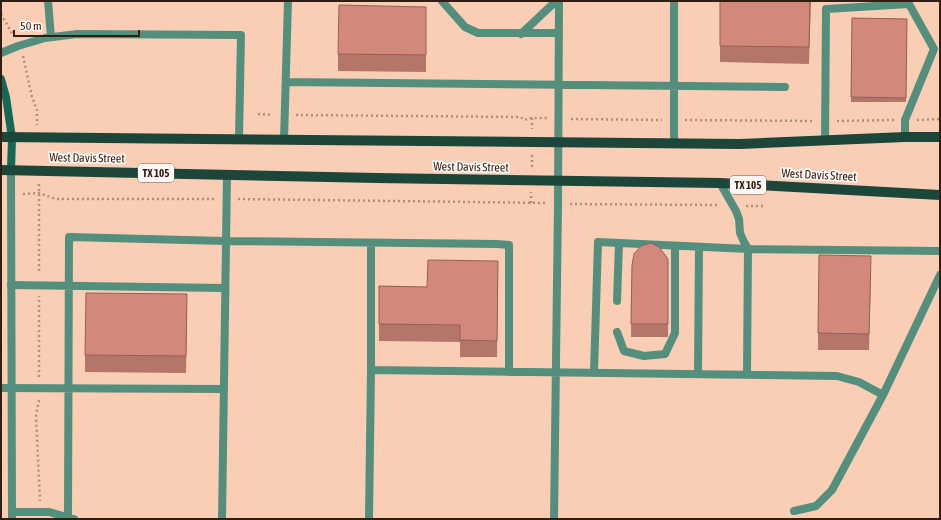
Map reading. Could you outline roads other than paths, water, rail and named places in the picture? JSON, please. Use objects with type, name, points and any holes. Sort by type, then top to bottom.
[{"type":"main road","points":[[1,79],[6,97],[12,138],[6,170]]},
{"type":"main road","name":"West Davis Street","points":[[1,137],[740,144],[905,137],[940,137]]},
{"type":"main road","name":"West Davis Street","points":[[6,170],[720,183],[940,195]]},
{"type":"street","points":[[48,1],[51,37]]},
{"type":"street","points":[[284,140],[288,1]]},
{"type":"street","points":[[442,1],[465,27],[478,33],[559,34]]},
{"type":"street","points":[[521,34],[558,1]]},
{"type":"street","points":[[554,519],[558,204],[558,1]]},
{"type":"street","points":[[674,1],[674,143]]},
{"type":"street","points":[[825,140],[826,9],[909,4],[934,49],[905,120],[905,137]]},
{"type":"street","points":[[1,53],[45,38],[77,34],[241,35],[239,139]]},
{"type":"street","points":[[286,82],[785,87]]},
{"type":"street","points":[[6,170],[11,194],[12,515],[49,512],[71,518],[68,388],[69,237],[509,245],[509,372]]},
{"type":"street","points":[[222,519],[224,288],[227,175]]},
{"type":"street","points":[[720,183],[734,206],[739,219],[740,233],[748,249],[747,375]]},
{"type":"street","points":[[594,373],[598,242],[748,249],[940,251]]},
{"type":"street","points":[[369,519],[371,243]]},
{"type":"street","points":[[617,302],[619,243]]},
{"type":"street","points":[[617,332],[624,351],[644,356],[665,354],[675,333],[675,246]]},
{"type":"street","points":[[698,374],[699,247]]},
{"type":"street","points":[[794,511],[816,506],[832,490],[883,394],[940,275]]},
{"type":"street","points":[[12,285],[224,288]]},
{"type":"street","points":[[371,370],[837,376],[858,382],[883,394]]},
{"type":"street","points":[[1,388],[223,389]]}]
